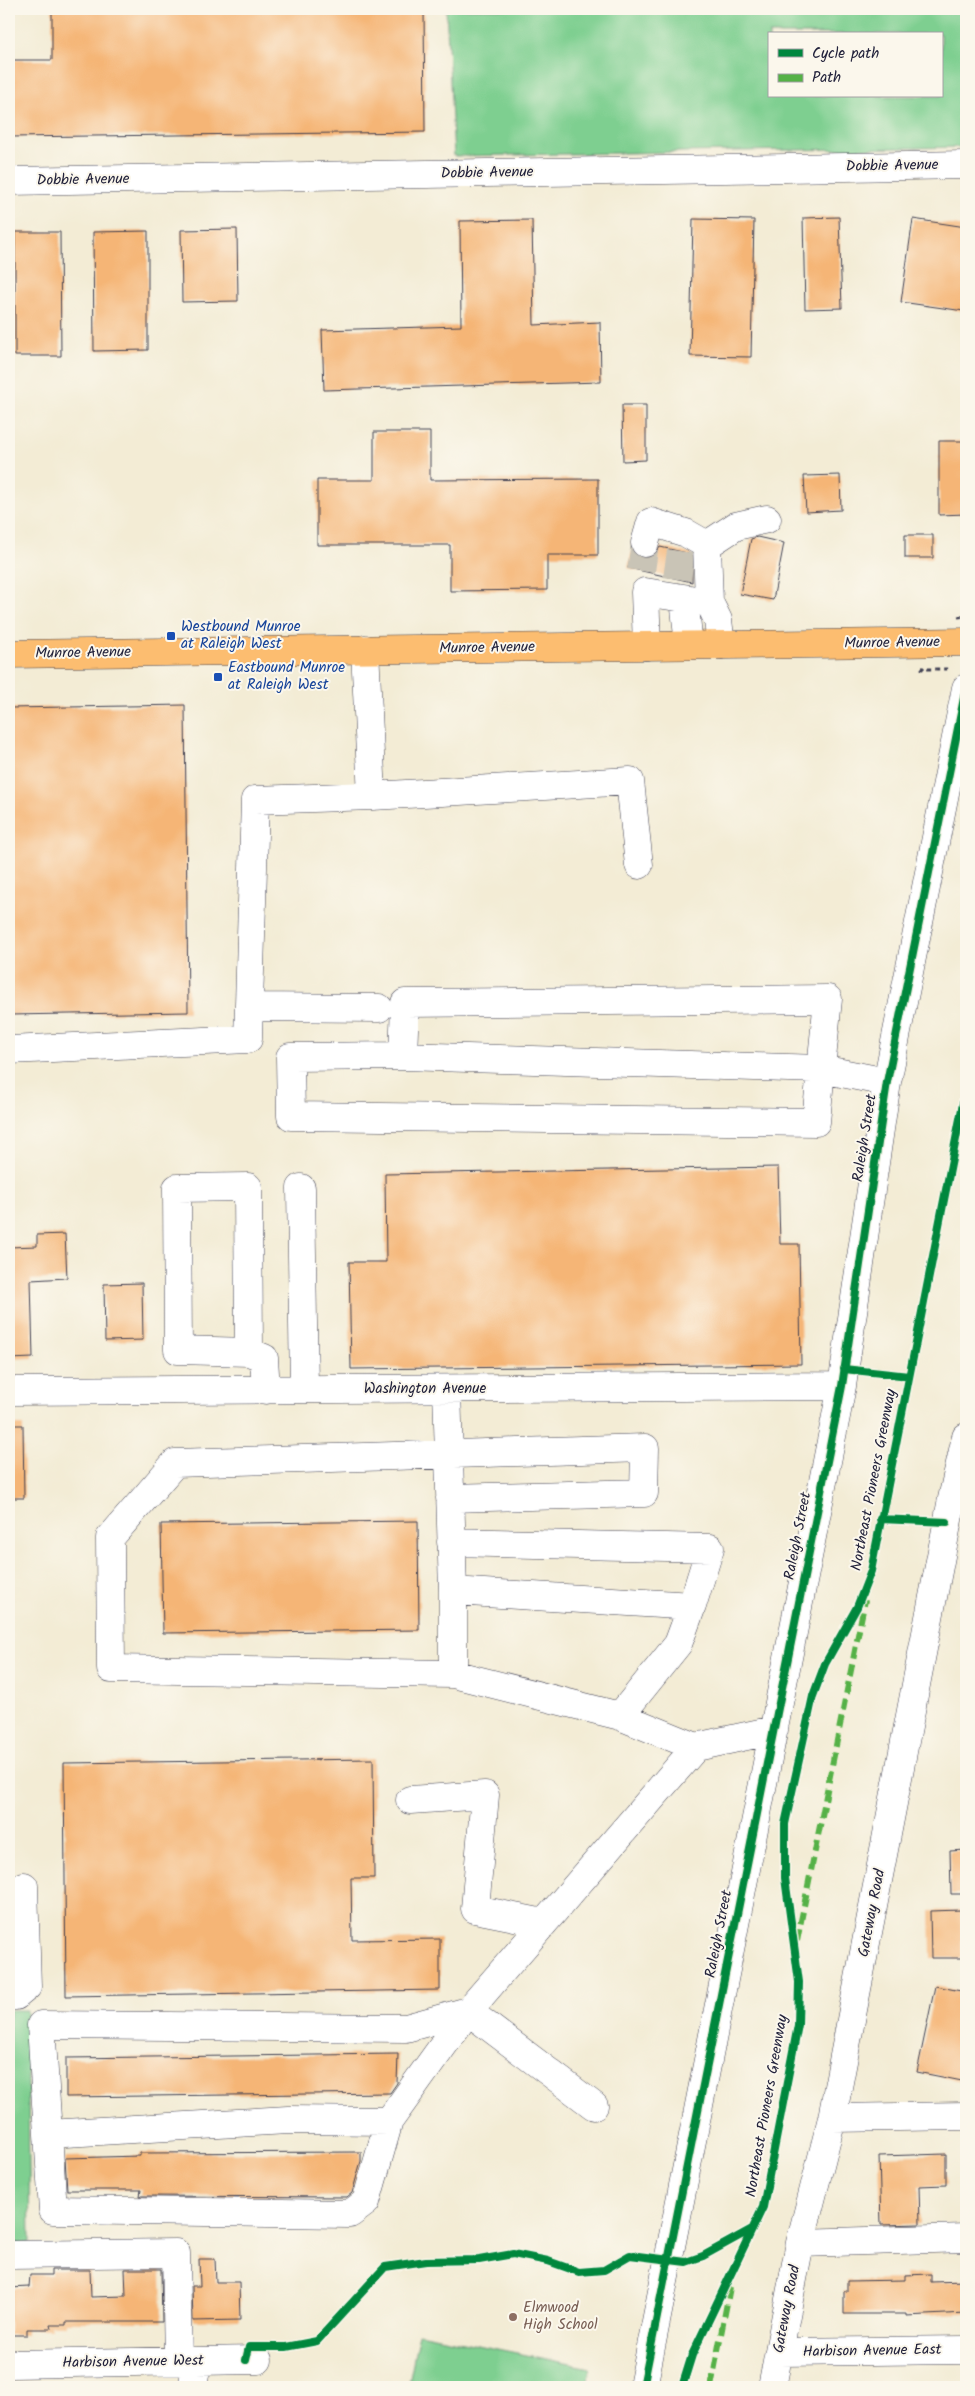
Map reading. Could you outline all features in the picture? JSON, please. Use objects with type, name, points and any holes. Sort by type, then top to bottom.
[{"type":"main road","name":"Munroe Avenue","points":[[9,654],[966,642]]},
{"type":"street","name":"Dobbie Avenue","points":[[9,181],[966,165]]},
{"type":"street","points":[[648,533],[691,543],[736,526],[767,519]]},
{"type":"street","points":[[689,645],[686,594],[691,543]]},
{"type":"street","points":[[648,646],[643,581],[686,594],[718,620],[720,645]]},
{"type":"street","points":[[365,649],[372,796]]},
{"type":"street","name":"Raleigh Street","points":[[644,2387],[842,1386],[887,1082],[966,688]]},
{"type":"street","points":[[9,1050],[248,1039],[254,800],[372,796],[630,781],[640,865]]},
{"type":"street","points":[[403,1056],[405,1003],[828,999],[821,1069],[816,1122],[291,1116],[290,1057],[403,1056],[821,1069],[887,1082]]},
{"type":"street","points":[[249,1007],[379,1008]]},
{"type":"street","points":[[249,1352],[248,1187],[177,1188],[178,1350],[249,1352],[264,1358],[266,1390]]},
{"type":"street","points":[[301,1188],[304,1390]]},
{"type":"street","name":"Washington Avenue","points":[[9,1392],[842,1386]]},
{"type":"street","points":[[447,1389],[453,1591],[452,1674]]},
{"type":"street","name":"Gateway Road","points":[[772,2387],[800,2243],[832,2118],[959,1498],[966,1437]]},
{"type":"street","points":[[450,1498],[644,1494],[645,1448],[175,1463],[110,1538],[111,1669],[452,1674],[620,1716],[696,1747],[774,1730]]},
{"type":"street","points":[[451,1542],[710,1548],[678,1644],[620,1716]]},
{"type":"street","points":[[453,1591],[692,1606]]},
{"type":"street","points":[[24,1886],[18,1992],[41,2025],[54,2210],[350,2214],[366,2202],[390,2121],[468,2011],[696,1747]]},
{"type":"street","points":[[410,1800],[485,1795],[475,1909],[544,1923]]},
{"type":"street","points":[[41,2025],[406,2028],[468,2011]]},
{"type":"street","points":[[468,2011],[594,2106]]},
{"type":"street","points":[[832,2118],[966,2116]]},
{"type":"street","points":[[48,2134],[288,2120],[390,2121]]},
{"type":"street","points":[[800,2243],[966,2236]]},
{"type":"street","points":[[9,2255],[176,2253],[192,2387]]},
{"type":"street","name":"Harbison Avenue East","points":[[779,2352],[966,2350]]},
{"type":"street","name":"Harbison Avenue West","points":[[9,2364],[258,2360]]},
{"type":"green space","points":[[446,9],[966,9],[966,147],[454,156]]},
{"type":"green space","points":[[9,2010],[27,2010],[30,2243],[9,2244]]},
{"type":"green space","points":[[419,2333],[590,2368],[587,2387],[408,2387]]},
{"type":"building","points":[[52,9],[424,9],[425,132],[9,137],[9,60],[52,60]]},
{"type":"building","points":[[839,217],[842,308],[805,309],[803,218]]},
{"type":"building","points":[[693,219],[754,220],[751,357],[690,356]]},
{"type":"building","points":[[913,219],[966,227],[966,297],[964,311],[901,302]]},
{"type":"building","points":[[532,220],[534,325],[600,322],[601,382],[324,390],[322,330],[461,326],[460,221]]},
{"type":"building","points":[[237,229],[238,301],[182,302],[181,230]]},
{"type":"building","points":[[148,231],[148,350],[94,351],[93,232]]},
{"type":"building","points":[[15,232],[60,232],[61,356],[15,356]]},
{"type":"building","points":[[622,405],[646,405],[646,460],[623,461]]},
{"type":"building","points":[[374,432],[430,432],[430,480],[598,479],[598,555],[547,555],[547,590],[450,591],[450,545],[317,545],[317,480],[374,480]]},
{"type":"building","points":[[939,441],[966,441],[966,514],[939,515]]},
{"type":"building","points":[[840,475],[841,510],[806,512],[804,476]]},
{"type":"building","points":[[905,535],[933,535],[933,558],[905,558]]},
{"type":"building","points":[[757,537],[784,543],[773,600],[740,594],[751,539]]},
{"type":"building","points":[[660,547],[692,554],[692,582],[628,568],[632,551],[640,558],[648,558],[655,555]]},
{"type":"building","points":[[185,705],[188,1012],[9,1015],[9,708]]},
{"type":"building","points":[[778,1167],[780,1244],[799,1244],[801,1364],[351,1369],[349,1262],[386,1262],[385,1174]]},
{"type":"building","points":[[65,1234],[67,1278],[31,1280],[33,1358],[9,1359],[9,1247],[37,1246],[37,1235]]},
{"type":"building","points":[[142,1283],[143,1340],[105,1341],[104,1284]]},
{"type":"building","points":[[9,1425],[23,1425],[24,1498],[9,1498]]},
{"type":"building","points":[[418,1521],[419,1630],[163,1633],[161,1524]]},
{"type":"building","points":[[373,1759],[374,1878],[351,1878],[352,1940],[440,1939],[440,1990],[66,1996],[64,1763]]},
{"type":"building","points":[[966,1850],[966,1894],[951,1894],[950,1851]]},
{"type":"building","points":[[961,1910],[962,1958],[931,1958],[930,1911]]},
{"type":"building","points":[[935,1986],[966,1992],[966,2062],[962,2081],[917,2072]]},
{"type":"building","points":[[398,2054],[397,2083],[390,2093],[66,2097],[66,2058]]},
{"type":"building","points":[[361,2152],[361,2161],[352,2193],[347,2197],[140,2196],[141,2190],[67,2190],[65,2158],[140,2156],[140,2153]]},
{"type":"building","points":[[946,2154],[946,2185],[919,2186],[920,2224],[881,2225],[879,2156]]},
{"type":"building","points":[[199,2259],[215,2259],[216,2282],[239,2282],[240,2320],[193,2321],[192,2286],[200,2286]]},
{"type":"building","points":[[125,2269],[161,2269],[162,2322],[66,2322],[66,2325],[50,2325],[51,2329],[27,2329],[27,2335],[9,2335],[9,2288],[29,2287],[30,2275],[51,2275],[51,2270],[90,2270],[91,2297],[126,2296]]},
{"type":"building","points":[[931,2274],[931,2282],[966,2281],[966,2313],[906,2316],[906,2314],[844,2314],[844,2291],[847,2291],[847,2281],[905,2280],[905,2275]]},
{"type":"tunnel","points":[[641,571],[645,543]]},
{"type":"tunnel","points":[[677,579],[681,551]]},
{"type":"marked path","points":[[797,1941],[865,1600]]},
{"type":"marked path","points":[[711,2387],[730,2287]]},
{"type":"cycle path","points":[[643,2387],[842,1386],[887,1082],[966,688]]},
{"type":"cycle path","name":"Northeast Pioneers Greenway","points":[[682,2387],[692,2355],[763,2207],[798,2025],[799,1982],[785,1878],[785,1824],[813,1696],[825,1664],[857,1607],[871,1571],[966,1088]]},
{"type":"cycle path","points":[[844,1369],[909,1376]]},
{"type":"cycle path","name":"Northeast Pioneers Greenway","points":[[880,1519],[947,1522]]},
{"type":"cycle path","points":[[246,2360],[249,2347],[286,2347],[317,2341],[385,2267],[426,2261],[479,2260],[513,2254],[548,2261],[579,2272],[604,2270],[630,2255],[686,2262],[703,2256],[752,2229]]},
{"type":"place","name":"Westbound Munroe at Raleigh West","points":[[171,636]]},
{"type":"place","name":"Eastbound Munroe at Raleigh West","points":[[218,677]]},
{"type":"place","name":"Elmwood High School","points":[[513,2317]]}]
